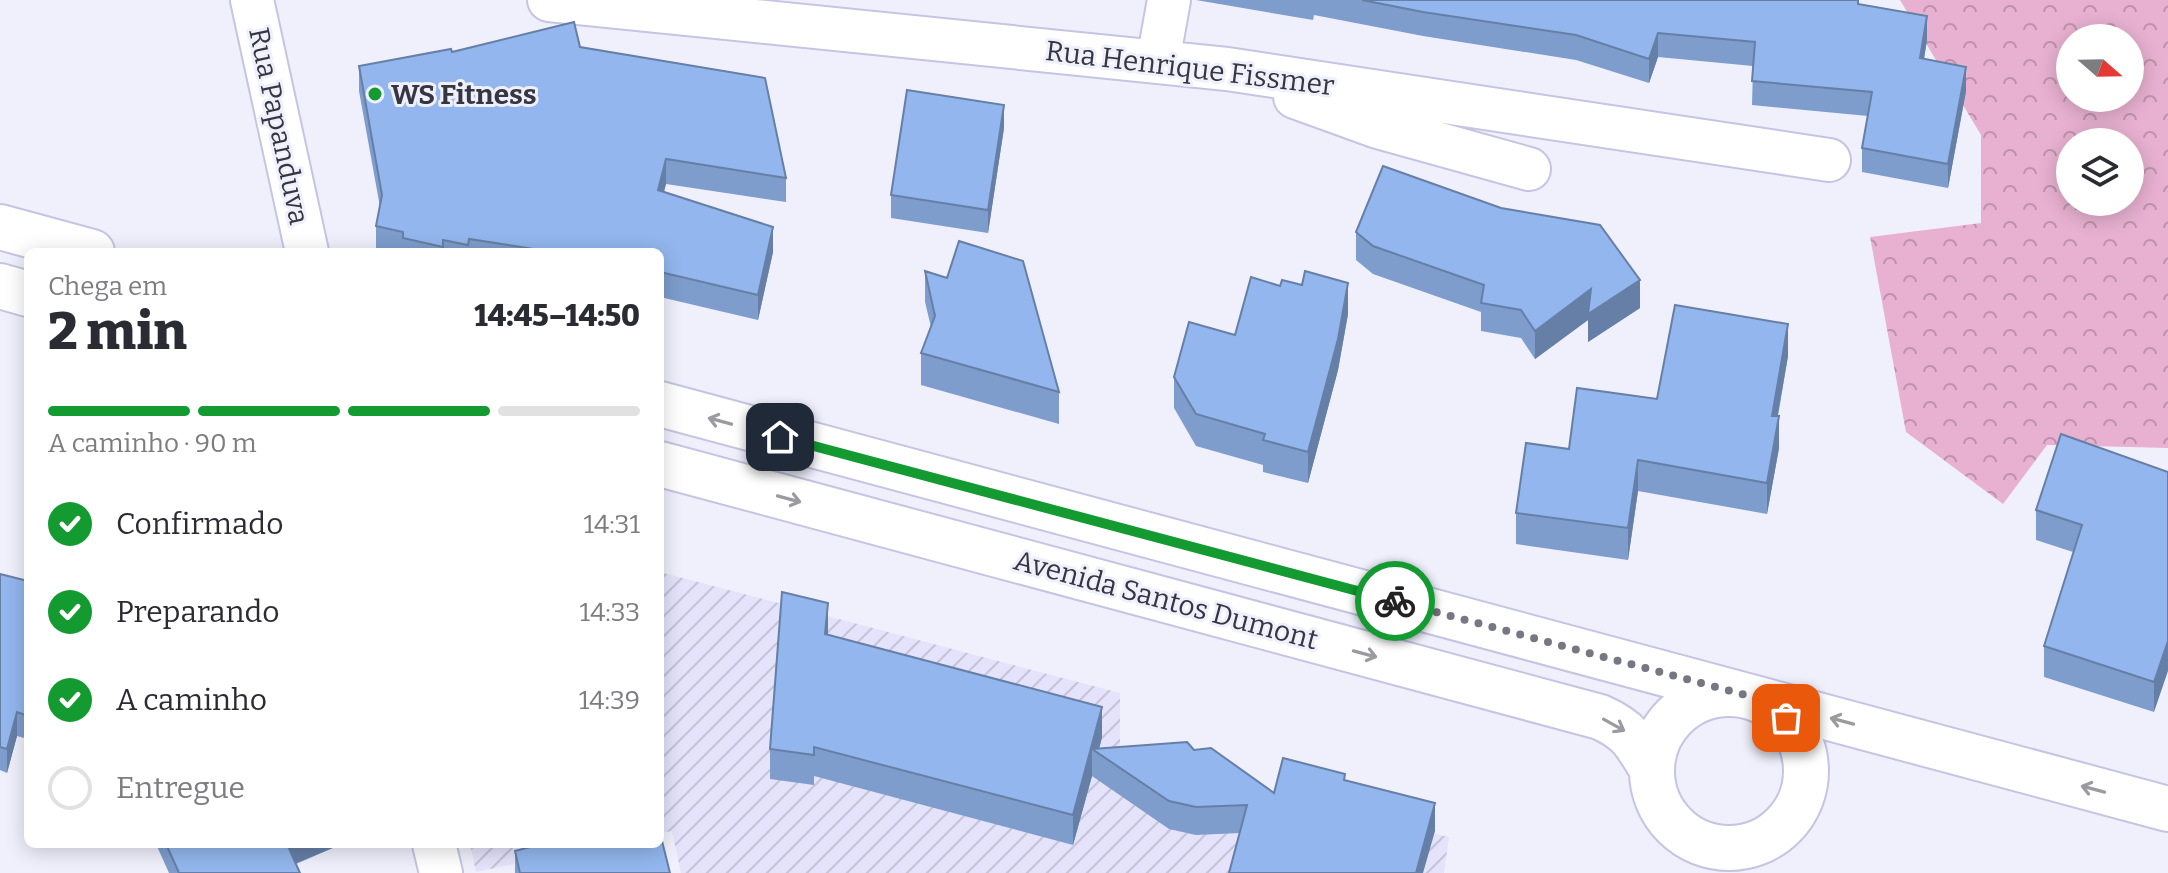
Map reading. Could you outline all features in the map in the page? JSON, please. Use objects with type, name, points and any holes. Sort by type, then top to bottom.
[{"type":"main road","points":[[0,227],[77,248]]},
{"type":"main road","points":[[0,286],[24,293]]},
{"type":"main road","name":"Avenida Santos Dumont","points":[[664,405],[2168,809]]},
{"type":"main road","name":"Avenida Santos Dumont","points":[[664,465],[1600,717],[1620,726],[1634,739],[1651,768]]},
{"type":"main road","points":[[1705,846],[1730,850],[1755,844],[1777,832],[1794,813],[1804,790],[1806,765],[1800,739],[1786,718],[1765,703],[1742,694],[1716,694],[1691,703],[1671,719],[1657,742],[1651,768],[1653,793],[1664,816],[1682,835],[1705,846],[1740,873]]},
{"type":"street","name":"Rua Papanduva","points":[[252,0],[306,248]]},
{"type":"street","name":"Rua Henrique Fissmer","points":[[549,0],[1227,69],[1829,160]]},
{"type":"street","points":[[1158,61],[1169,0]]},
{"type":"street","points":[[1227,69],[1364,123],[1529,169]]},
{"type":"street","points":[[435,848],[441,873]]},
{"type":"shaded area","points":[[664,573],[1120,693],[1120,764],[1194,777],[1449,837],[1444,873],[681,873],[672,831],[664,832]]},
{"type":"shaded area","points":[[471,848],[590,848],[476,872]]},
{"type":"green space","points":[[1900,0],[2168,0],[2168,448],[2047,445],[2003,504],[1906,432],[1870,237],[1981,223],[1981,135]]},
{"type":"building","points":[[1362,0],[1858,0],[1858,4],[1927,16],[1920,58],[1966,67],[1948,164],[1862,148],[1872,92],[1752,81],[1755,42],[1658,33],[1649,59],[1576,35]]},
{"type":"building","points":[[574,22],[580,47],[765,78],[786,178],[666,159],[658,190],[773,227],[758,295],[664,273],[664,248],[527,248],[469,239],[468,245],[443,240],[443,247],[403,238],[403,232],[376,226],[382,195],[359,66],[451,49],[452,52]]},
{"type":"building","points":[[907,90],[1004,105],[988,210],[891,195]]},
{"type":"building","points":[[1383,166],[1501,208],[1600,225],[1640,280],[1588,314],[1591,289],[1535,331],[1521,310],[1481,303],[1484,285],[1373,246],[1356,232]]},
{"type":"building","points":[[959,241],[1023,261],[1059,392],[921,353],[935,316],[925,271],[947,278]]},
{"type":"building","points":[[1305,271],[1348,283],[1338,339],[1308,452],[1263,440],[1265,434],[1196,414],[1174,377],[1189,322],[1235,335],[1251,277],[1280,286],[1282,280],[1302,285]]},
{"type":"building","points":[[1675,305],[1788,324],[1772,416],[1779,416],[1767,483],[1638,460],[1628,528],[1516,513],[1526,443],[1569,449],[1577,388],[1657,399]]},
{"type":"building","points":[[2061,434],[2168,472],[2168,641],[2154,682],[2044,646],[2082,525],[2036,510]]},
{"type":"building","points":[[0,574],[24,580],[24,715],[17,712],[7,749],[0,747]]},
{"type":"building","points":[[782,592],[828,603],[825,634],[1102,707],[1073,815],[814,747],[814,755],[770,749]]},
{"type":"building","points":[[1187,742],[1194,750],[1211,748],[1274,793],[1283,758],[1345,774],[1344,780],[1435,803],[1416,873],[1229,873],[1247,805],[1196,807],[1169,801],[1092,749]]},
{"type":"building","points":[[168,848],[289,848],[300,873],[179,873]]},
{"type":"building","points":[[526,848],[664,848],[670,873],[520,873],[515,851]]},
{"type":"way so far","points":[[1395,601],[1742,694],[1765,703],[1786,718]]},
{"type":"place","name":"WS Fitness","points":[[375,94]]},
{"type":"route","points":[[780,437],[1395,601]]}]
